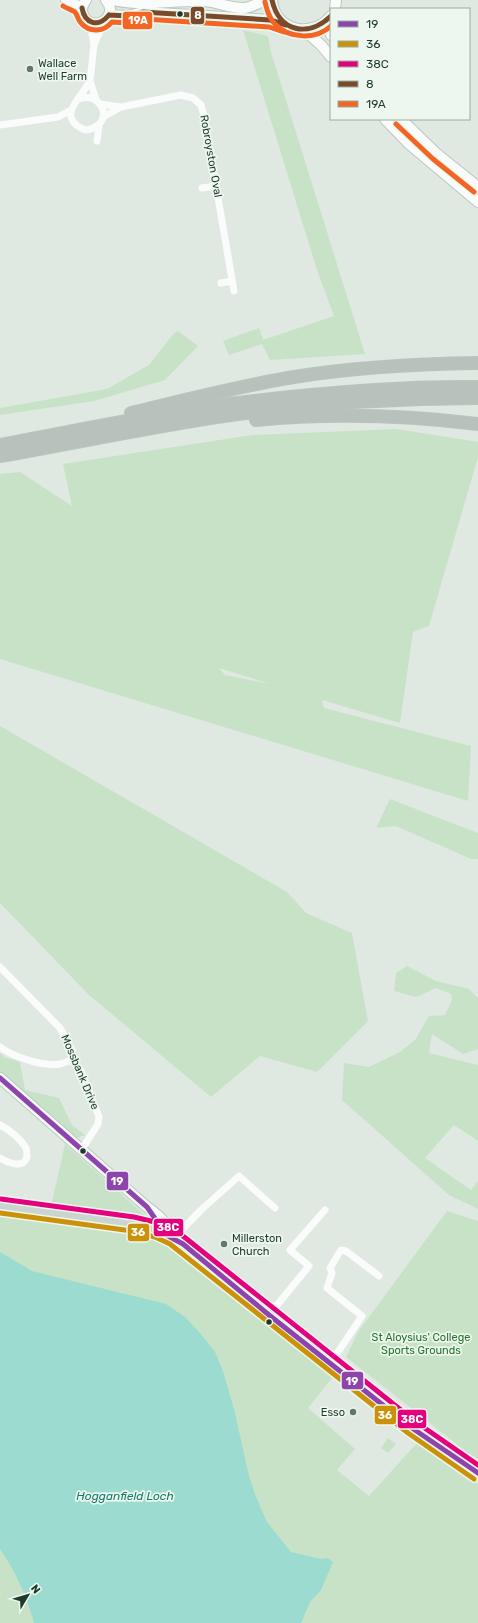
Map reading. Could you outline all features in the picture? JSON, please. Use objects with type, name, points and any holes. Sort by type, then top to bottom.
[{"type":"highway","points":[[30,439],[221,392],[293,377],[387,365],[478,363]]},
{"type":"highway","points":[[0,445],[212,407],[292,397],[375,389],[478,387]]},
{"type":"highway","points":[[0,456],[201,420],[286,408],[388,400],[478,398]]},
{"type":"highway","points":[[82,441],[218,424],[299,417],[381,416],[478,424]]},
{"type":"main road","points":[[0,1206],[133,1224],[157,1230],[174,1238],[412,1428],[478,1473]]},
{"type":"street","points":[[66,0],[84,4],[84,18],[90,22],[100,23],[107,18],[128,16],[143,12],[270,20],[296,29],[304,30],[320,26],[330,18]]},
{"type":"street","points":[[94,45],[107,18],[110,6],[106,0]]},
{"type":"street","points":[[112,0],[143,3],[203,1],[239,8],[247,8],[265,0]]},
{"type":"street","points":[[272,0],[276,14],[286,25]]},
{"type":"street","points":[[74,122],[71,110],[90,81],[94,45],[90,22]]},
{"type":"street","points":[[304,30],[321,45],[330,56]]},
{"type":"street","points":[[90,81],[103,110],[103,117]]},
{"type":"street","name":"Robroyston Oval","points":[[121,107],[181,95],[193,98],[201,105],[234,291]]},
{"type":"street","points":[[79,99],[88,96],[98,101],[121,107]]},
{"type":"street","points":[[58,117],[74,122],[86,130],[97,141],[98,125],[103,117],[121,107]]},
{"type":"street","points":[[0,125],[58,117],[71,110]]},
{"type":"street","points":[[386,120],[408,144],[478,202]]},
{"type":"street","points":[[402,120],[437,154],[478,187]]},
{"type":"street","points":[[86,130],[98,125]]},
{"type":"street","points":[[202,188],[216,186]]},
{"type":"street","points":[[221,283],[232,281]]},
{"type":"street","name":"Mossbank Drive","points":[[0,967],[60,1028],[72,1050],[72,1060],[81,1071],[99,1117],[98,1124],[82,1150]]},
{"type":"street","points":[[0,1047],[7,1053],[47,1064],[60,1064],[72,1060]]},
{"type":"street","points":[[0,1078],[146,1207],[165,1221],[174,1238],[201,1210],[239,1176],[275,1208]]},
{"type":"street","points":[[0,1126],[17,1138],[26,1149],[27,1155],[26,1160],[20,1164],[10,1164],[0,1158]]},
{"type":"street","points":[[146,1207],[156,1220],[157,1230]]},
{"type":"street","points":[[269,1315],[309,1266],[290,1250],[325,1210]]},
{"type":"street","points":[[330,1364],[362,1316],[327,1288],[332,1273],[330,1268],[340,1250],[346,1251],[379,1276]]},
{"type":"green space","points":[[243,30],[268,36],[271,52],[365,354],[270,360],[262,344],[229,355],[223,341],[259,328],[263,340],[334,316],[317,270]]},
{"type":"green space","points":[[178,331],[198,346],[165,380],[94,401],[0,415],[0,408],[107,389],[149,365],[174,333]]},
{"type":"green space","points":[[397,429],[478,442],[478,457],[429,626],[413,632],[400,723],[322,700],[324,708],[471,746],[468,801],[0,659],[0,474],[20,472],[72,506],[63,464],[252,435]],"holes":[[[219,668],[270,684],[225,675]]]},
{"type":"green space","points":[[0,726],[287,892],[306,913],[352,933],[368,1021],[317,1072],[260,1056],[211,1097],[88,994],[0,903]]},
{"type":"green space","points":[[390,799],[478,833],[478,859],[471,859],[396,826],[376,828]]},
{"type":"green space","points":[[407,966],[436,981],[469,989],[478,998],[478,1049],[463,1054],[432,1034],[429,1053],[478,1065],[478,1141],[454,1125],[425,1158],[471,1190],[478,1181],[478,1209],[449,1195],[342,1100],[344,1063],[369,1067],[400,1052],[415,1040],[429,1016],[445,1015],[452,1000],[451,994],[436,988],[416,997],[394,991],[396,973]]},
{"type":"green space","points":[[0,1053],[4,1057],[20,1062],[25,1090],[59,1098],[72,1125],[85,1135],[76,1138],[0,1071]]},
{"type":"green space","points":[[65,1144],[147,1217],[52,1202]]},
{"type":"green space","name":"St Aloysius' College Sports Grounds","points":[[447,1211],[478,1221],[478,1459],[463,1449],[346,1357],[358,1332]]},
{"type":"green space","points":[[0,1212],[144,1233],[172,1242],[333,1377],[308,1408],[355,1449],[337,1470],[369,1496],[417,1443],[478,1484],[478,1623],[0,1623]]},
{"type":"green space","points":[[388,1438],[396,1444],[388,1453],[381,1448]]},
{"type":"water","name":"Hogganfield Loch","points":[[0,1252],[32,1271],[166,1304],[185,1317],[200,1333],[215,1352],[223,1371],[234,1409],[249,1476],[267,1522],[291,1552],[321,1559],[328,1558],[333,1562],[321,1590],[310,1602],[301,1623],[34,1623],[20,1584],[0,1549]]},
{"type":"transit line","name":"8","points":[[272,0],[281,19],[288,25],[296,28],[304,29],[313,27],[322,23],[330,17]]},
{"type":"transit line","name":"19A","points":[[265,2],[268,14],[273,22],[288,33],[303,36],[318,34],[330,27]]},
{"type":"transit line","name":"19A","points":[[63,6],[75,12],[81,23],[93,30],[105,28],[112,22],[128,23],[144,19],[269,27],[284,32]]},
{"type":"transit line","name":"8","points":[[82,8],[86,18],[92,22],[101,22],[109,15]]},
{"type":"transit line","name":"8","points":[[109,15],[128,16],[143,12],[270,20],[286,25]]},
{"type":"transit line","name":"19A","points":[[396,124],[433,159],[474,192]]},
{"type":"transit line","name":"19","points":[[0,1078],[147,1207],[156,1220],[157,1230],[183,1244],[269,1315],[412,1428],[478,1473]]},
{"type":"transit line","name":"38C","points":[[1,1199],[134,1217],[159,1223],[178,1232],[416,1422],[478,1465]]},
{"type":"transit line","name":"36","points":[[0,1213],[132,1231],[155,1237],[170,1244],[408,1433],[474,1479]]},
{"type":"place","name":"Wallace Well Farm","points":[[30,69]]},
{"type":"place","name":"Millerston Church","points":[[224,1244]]},
{"type":"place","name":"Esso","points":[[353,1412]]}]
